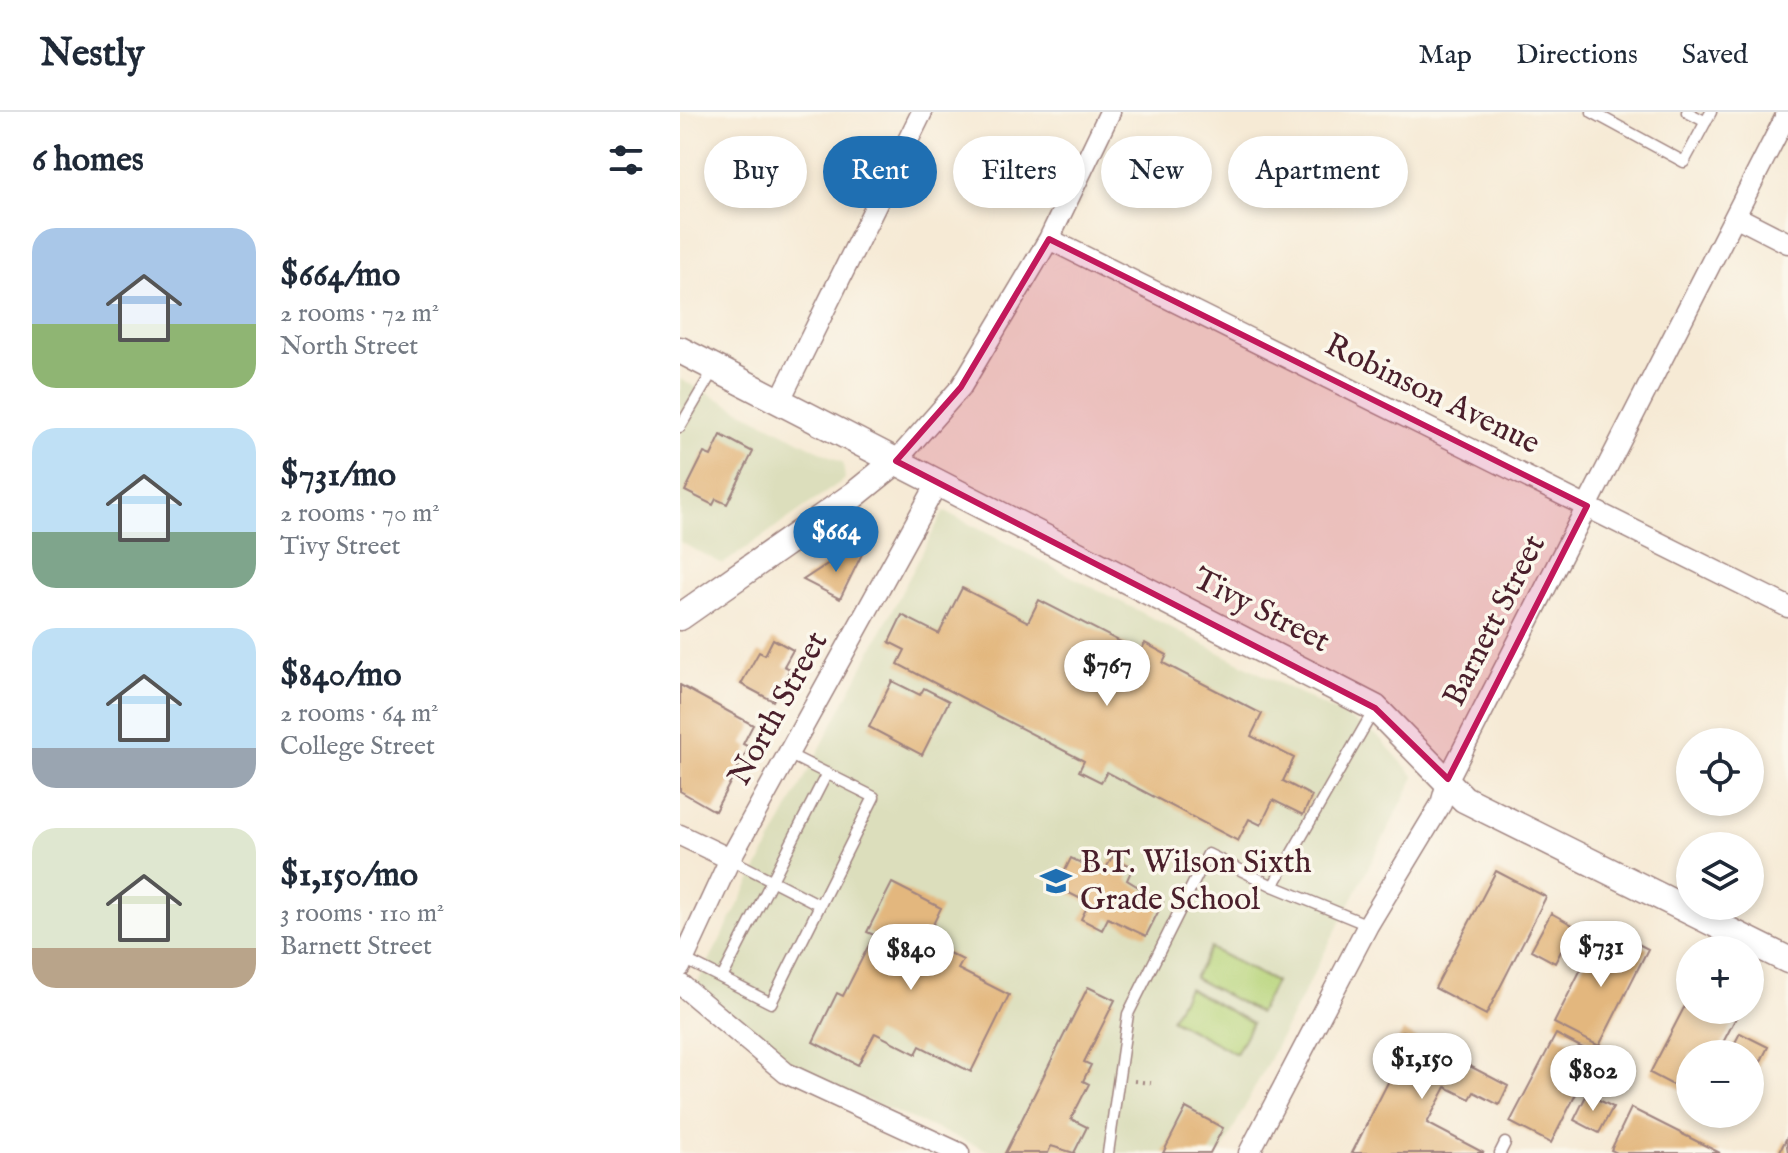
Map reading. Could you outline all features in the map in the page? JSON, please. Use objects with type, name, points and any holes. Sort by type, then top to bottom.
[{"type":"street","points":[[780,400],[922,112]]},
{"type":"street","points":[[680,617],[854,495],[896,461],[961,387],[1049,239],[1110,112]]},
{"type":"street","name":"Barnett Street","points":[[1249,1153],[1368,925],[1441,804],[1448,779],[1787,112]]},
{"type":"street","points":[[1735,216],[1788,243]]},
{"type":"street","name":"Robinson Avenue","points":[[1049,239],[1788,607]]},
{"type":"street","name":"Tivy Street","points":[[680,350],[1375,708],[1448,779],[1464,799],[1788,960]]},
{"type":"street","name":"North Street","points":[[682,963],[730,859],[938,482]]},
{"type":"street","points":[[680,835],[730,859]]},
{"type":"street","points":[[680,984],[786,1073],[959,1153]]},
{"type":"lane","points":[[1592,112],[1684,162],[1709,117],[1687,112]]},
{"type":"lane","points":[[680,427],[715,367]]},
{"type":"lane","points":[[1273,886],[1375,708]]},
{"type":"lane","points":[[682,963],[722,978],[771,1003],[874,797],[788,754]]},
{"type":"lane","points":[[722,978],[827,773]]},
{"type":"lane","points":[[1108,1153],[1128,1014],[1208,854],[1273,886],[1368,925]]},
{"type":"lane","points":[[730,859],[820,905]]},
{"type":"highlighted area","points":[[1049,239],[1587,506],[1448,779],[1375,708],[896,461],[961,387]]},
{"type":"shaded area","points":[[680,379],[843,463],[845,479],[723,564],[680,542]]},
{"type":"shaded area","name":"B.T. Wilson Sixth Grade School","points":[[944,511],[1351,720],[1378,736],[1415,777],[1221,1153],[994,1153],[794,1070],[696,986]]},
{"type":"green space","points":[[1210,948],[1275,982],[1259,1013],[1194,978]]},
{"type":"green space","points":[[1188,988],[1252,1023],[1236,1054],[1171,1019]]},
{"type":"building","points":[[721,435],[753,452],[727,504],[716,499],[713,505],[685,491],[704,453],[711,456]]},
{"type":"building","points":[[852,548],[862,554],[840,599],[803,580]]},
{"type":"building","points":[[962,588],[1028,622],[1039,600],[1140,652],[1145,643],[1167,655],[1163,663],[1262,714],[1251,736],[1294,758],[1283,781],[1312,796],[1303,815],[1273,800],[1261,825],[1249,819],[1238,841],[1107,772],[1101,782],[1079,771],[1084,761],[898,664],[905,650],[889,642],[902,615],[939,634]]},
{"type":"building","points":[[773,639],[793,650],[784,666],[790,669],[773,701],[741,684],[759,652],[765,655]]},
{"type":"building","points":[[892,681],[920,695],[924,688],[949,701],[922,755],[869,727]]},
{"type":"building","points":[[680,685],[753,725],[743,744],[749,747],[715,811],[680,791]]},
{"type":"building","points":[[1112,857],[1133,867],[1127,880],[1163,902],[1146,936],[1108,918],[1102,930],[1081,919],[1089,903],[1057,887],[1071,858],[1103,874]]},
{"type":"building","points":[[1496,871],[1546,897],[1486,1015],[1435,988]]},
{"type":"building","points":[[892,883],[941,908],[925,941],[963,960],[958,969],[1009,995],[971,1072],[920,1046],[916,1054],[875,1033],[858,1065],[813,1042],[837,993],[843,996],[874,935],[867,932]]},
{"type":"building","points":[[1551,913],[1574,926],[1555,963],[1531,950]]},
{"type":"building","points":[[1615,932],[1648,949],[1599,1046],[1554,1023],[1593,945],[1605,951]]},
{"type":"building","points":[[1088,987],[1115,1000],[1084,1062],[1091,1065],[1083,1081],[1089,1084],[1071,1119],[1087,1127],[1074,1153],[1051,1146],[1048,1153],[1005,1153]]},
{"type":"building","points":[[1676,1023],[1733,1024],[1724,1040],[1676,1040],[1676,1087],[1650,1073]]},
{"type":"building","points":[[1403,1031],[1508,1086],[1499,1105],[1474,1092],[1470,1099],[1446,1087],[1427,1123],[1484,1153],[1352,1153],[1402,1055],[1393,1051]]},
{"type":"building","points":[[1740,1033],[1754,1040],[1736,1040]]},
{"type":"building","points":[[1556,1034],[1596,1055],[1551,1143],[1510,1122]]},
{"type":"building","points":[[1587,1094],[1613,1107],[1599,1133],[1574,1120]]},
{"type":"building","points":[[1186,1108],[1223,1128],[1210,1153],[1163,1153]]},
{"type":"building","points":[[1631,1108],[1720,1153],[1617,1153],[1611,1150]]},
{"type":"building","points":[[1786,1139],[1788,1153],[1779,1153]]},
{"type":"place","name":"B.T. Wilson Sixth Grade School","points":[[1056,881]]}]
